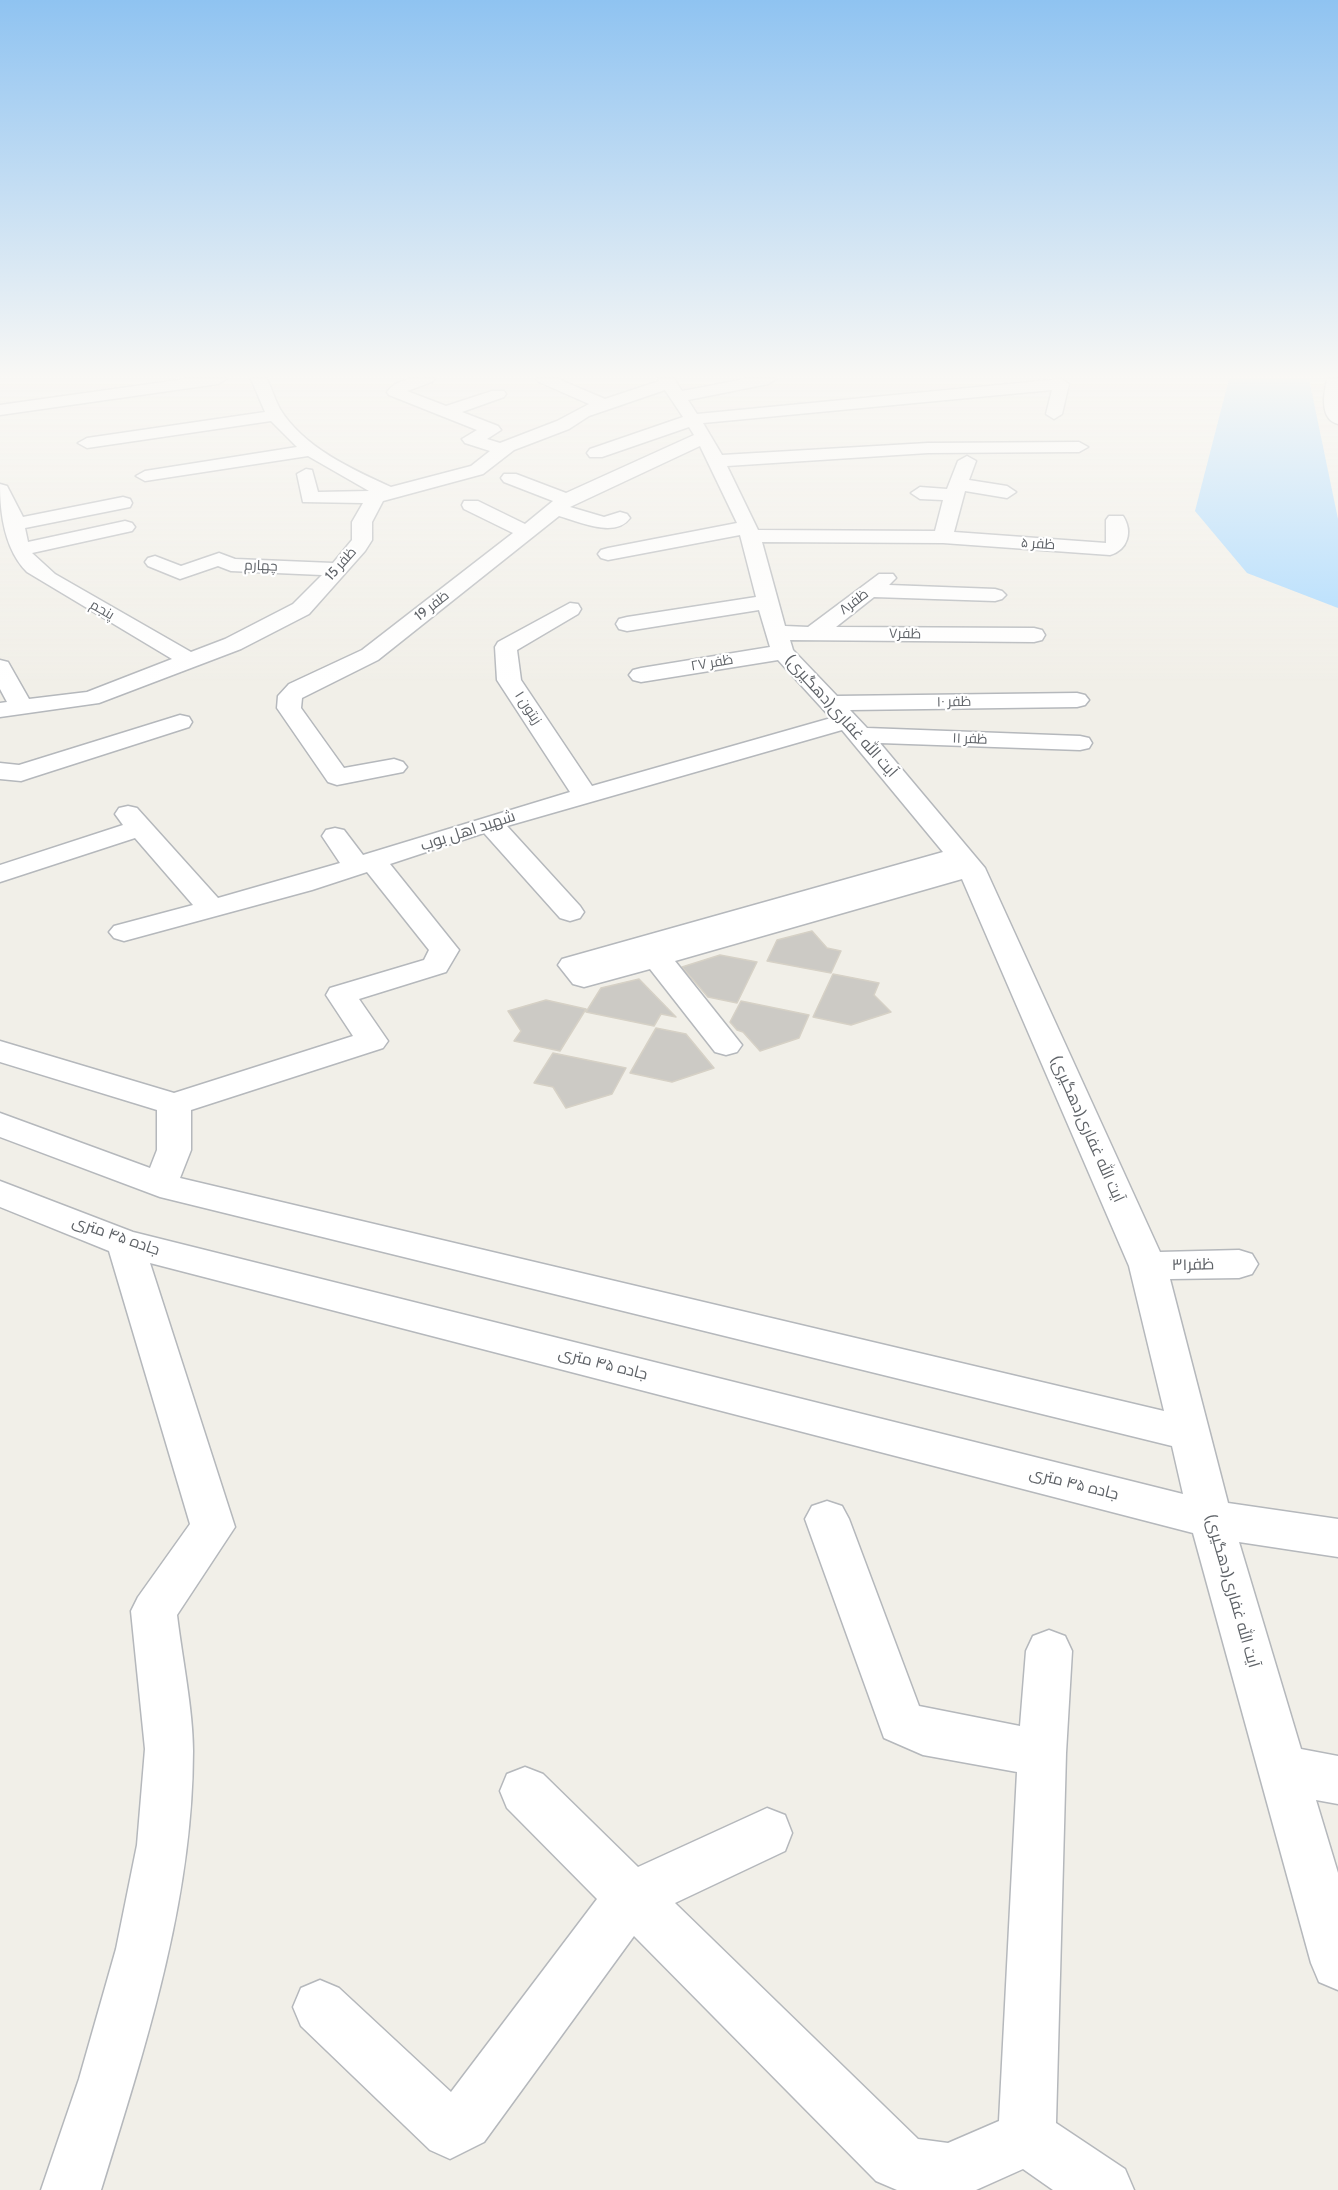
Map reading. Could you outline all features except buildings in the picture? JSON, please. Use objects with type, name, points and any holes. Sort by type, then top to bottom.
[{"type":"street","points":[[307,481],[310,498],[381,495],[434,481]]},
{"type":"street","points":[[360,481],[381,495]]},
{"type":"street","points":[[516,481],[561,505],[605,523],[620,518]]},
{"type":"street","name":"ظفر 19","points":[[394,767],[337,777],[289,708],[290,696],[297,689],[370,655],[594,481]]},
{"type":"street","name":"آیت الله غفاری(دهگیری)","points":[[724,481],[749,528],[776,629],[846,720],[967,861],[1148,1266],[1211,1519],[1338,1963]]},
{"type":"street","points":[[943,537],[959,481]]},
{"type":"street","points":[[920,493],[956,489],[1007,492]]},
{"type":"street","points":[[0,490],[9,500],[20,550],[125,527]]},
{"type":"street","name":"ظفر 15","points":[[10,707],[92,698],[234,644],[301,609],[355,551],[362,540],[362,522],[381,495]]},
{"type":"street","points":[[16,524],[123,503]]},
{"type":"street","points":[[471,505],[526,532]]},
{"type":"street","points":[[608,554],[749,528],[839,520]]},
{"type":"street","name":"ظفر ۵","points":[[749,528],[943,537],[1110,549],[1117,545],[1116,520]]},
{"type":"street","name":"پنجم","points":[[20,550],[29,563],[57,584],[190,661]]},
{"type":"street","name":"چهارم","points":[[154,562],[180,573],[219,560],[231,565],[337,569]]},
{"type":"street","name":"ظفر۸","points":[[814,633],[895,571]]},
{"type":"street","points":[[869,591],[995,595]]},
{"type":"street","name":"زیتون ۱","points":[[570,609],[506,647],[509,680],[585,795]]},
{"type":"street","points":[[627,624],[776,629]]},
{"type":"street","name":"ظفر۷","points":[[776,629],[814,633],[1034,635]]},
{"type":"street","name":"ظفر ۲۷","points":[[641,675],[776,629]]},
{"type":"street","points":[[0,667],[10,707]]},
{"type":"street","name":"ظفر ۱۰","points":[[846,720],[1077,700]]},
{"type":"street","name":"شهید اهل بوب","points":[[124,932],[212,909],[365,864],[489,823],[846,720]]},
{"type":"street","name":"ظفر ۱۱","points":[[846,720],[1080,743]]},
{"type":"street","points":[[0,771],[21,773],[180,722]]},
{"type":"street","points":[[0,874],[134,821],[212,909]]},
{"type":"street","points":[[489,823],[570,912]]},
{"type":"street","points":[[0,1051],[174,1104],[372,1041],[341,995],[435,966],[444,950],[365,864],[335,837]]},
{"type":"street","points":[[726,1045],[652,951],[967,861]]},
{"type":"street","points":[[160,1185],[174,1150],[174,1104]]},
{"type":"street","points":[[0,1124],[160,1185],[1190,1434]]},
{"type":"street","name":"جاده ۴۵ متری","points":[[0,1193],[125,1243],[1211,1519],[1338,1538]]},
{"type":"street","points":[[71,2190],[107,2079],[143,1949],[162,1845],[169,1749],[154,1611],[213,1527],[125,1243]]},
{"type":"street","name":"ظفر۳۱","points":[[1148,1266],[1239,1264]]},
{"type":"street","points":[[827,1519],[901,1722],[922,1732],[1042,1753]]},
{"type":"street","points":[[1027,2138],[1042,1753],[1049,1651]]},
{"type":"street","points":[[1281,1769],[1338,1780]]},
{"type":"street","points":[[525,1791],[897,2160],[919,2170],[949,2172],[1027,2138]]},
{"type":"street","points":[[320,2007],[450,2130],[464,2122],[631,1897],[767,1833]]},
{"type":"street","points":[[1027,2138],[1104,2190]]},
{"type":"water","points":[[1203,481],[1330,481],[1338,519],[1338,608],[1247,573],[1195,511]]}]
